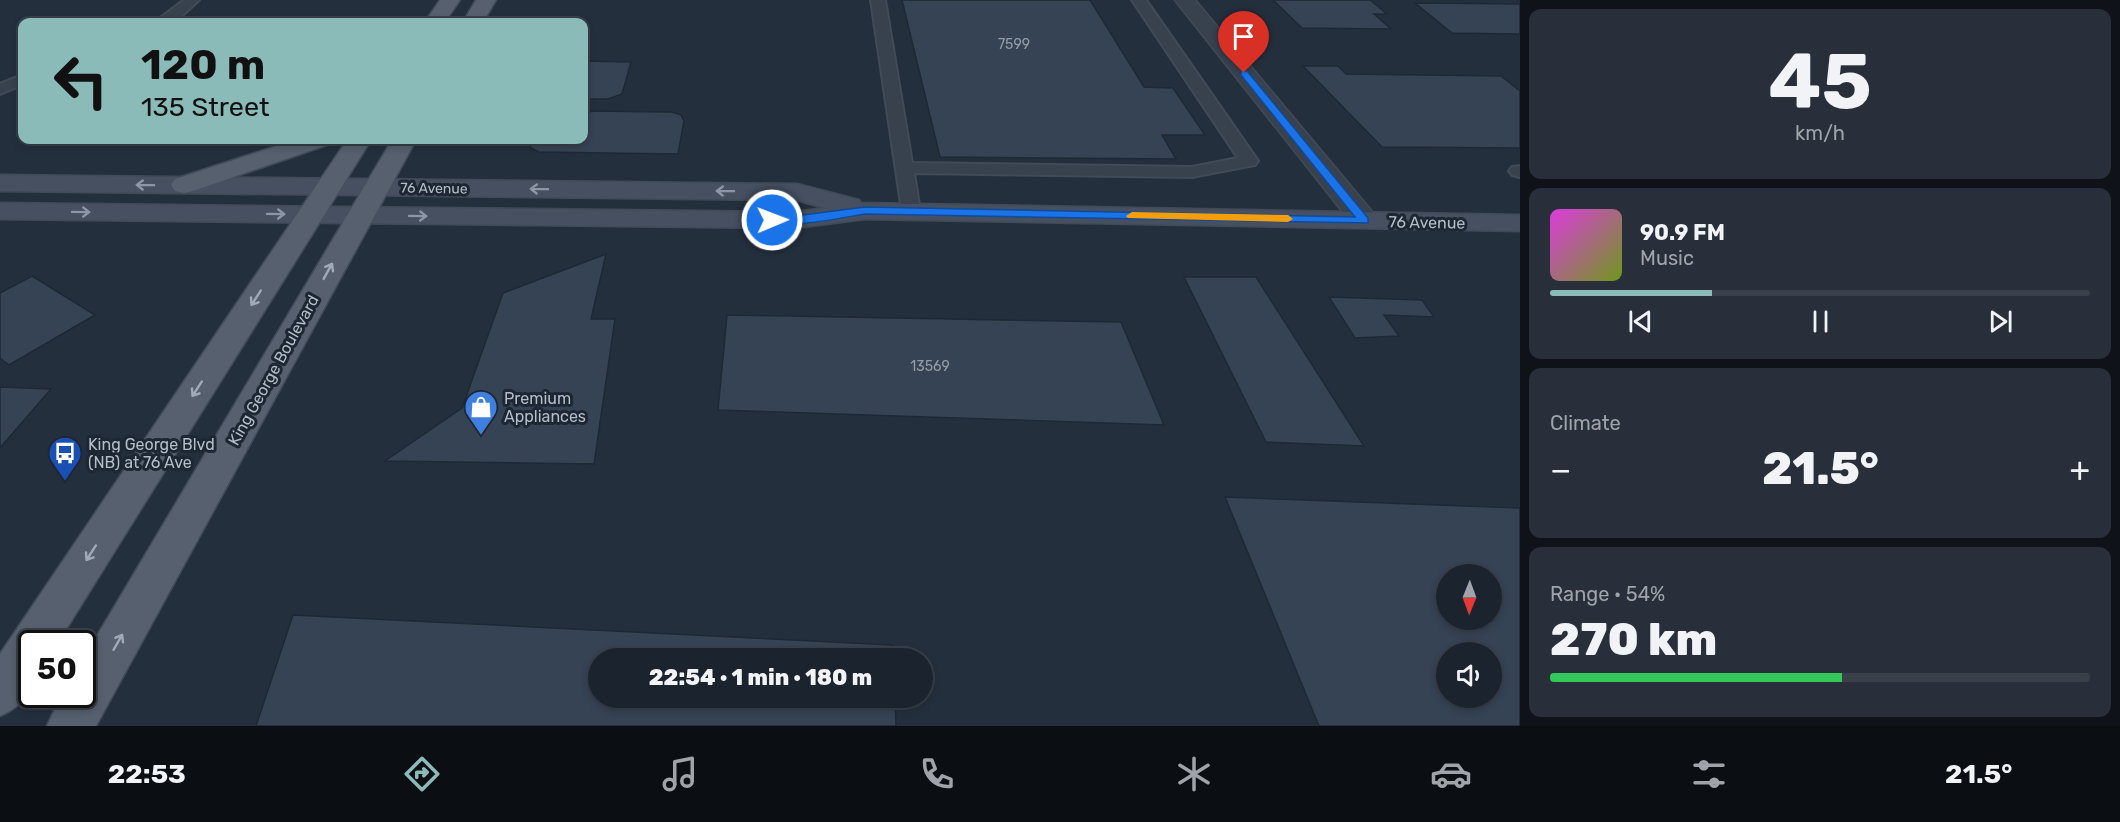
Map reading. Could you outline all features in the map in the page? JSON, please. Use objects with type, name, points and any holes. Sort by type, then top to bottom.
[{"type":"main road","points":[[438,18],[450,0]]},
{"type":"main road","points":[[475,18],[486,0]]},
{"type":"main road","points":[[184,185],[306,144]]},
{"type":"main road","points":[[41,630],[356,144]]},
{"type":"main road","name":"King George Boulevard","points":[[70,726],[402,144]]},
{"type":"main road","name":"76 Avenue","points":[[0,183],[184,185],[320,201]]},
{"type":"main road","name":"76 Avenue","points":[[0,211],[368,201],[795,220],[865,211],[910,211],[1520,224]]},
{"type":"main road","points":[[0,693],[18,665]]},
{"type":"street","points":[[1185,0],[1364,220]]},
{"type":"lane","points":[[171,18],[192,0]]},
{"type":"lane","points":[[878,0],[910,211]]},
{"type":"lane","points":[[903,167],[937,170],[1192,172],[1249,161],[1139,0]]},
{"type":"lane","points":[[0,89],[18,82]]},
{"type":"building","points":[[902,0],[1090,0],[1144,87],[1173,88],[1205,135],[1162,135],[1176,159],[940,157]]},
{"type":"building","points":[[1273,0],[1370,0],[1387,14],[1374,14],[1391,29],[1302,28]]},
{"type":"building","points":[[1415,3],[1520,4],[1520,34],[1452,33]]},
{"type":"building","points":[[588,61],[631,62],[622,94],[608,99],[588,99]]},
{"type":"building","points":[[1303,66],[1338,66],[1346,74],[1501,76],[1520,91],[1520,148],[1382,147]]},
{"type":"building","points":[[591,111],[672,112],[681,115],[684,121],[678,154],[539,152],[531,148],[529,144],[588,144],[588,114]]},
{"type":"building","points":[[606,254],[591,319],[615,319],[594,464],[385,461],[462,408],[503,293]]},
{"type":"building","points":[[32,276],[95,315],[9,365],[0,358],[0,293]]},
{"type":"building","points":[[1184,277],[1256,277],[1364,446],[1266,442]]},
{"type":"building","points":[[1329,297],[1422,300],[1434,317],[1384,315],[1399,336],[1355,338]]},
{"type":"building","points":[[727,315],[1121,322],[1164,425],[718,410]]},
{"type":"building","points":[[0,387],[51,389],[0,448]]},
{"type":"building","points":[[1225,497],[1520,508],[1520,726],[1319,726]]},
{"type":"building","points":[[293,615],[892,645],[892,648],[588,648],[588,708],[895,708],[896,726],[256,726]]},
{"type":"slow traffic","points":[[1132,216],[1288,219]]},
{"type":"place","name":"Premium Appliances","points":[[481,436]]},
{"type":"place","name":"King George Blvd (NB) at 76 Ave","points":[[65,482]]},
{"type":"route","points":[[772,220],[795,220],[865,211],[1364,220],[1244,73]]}]
